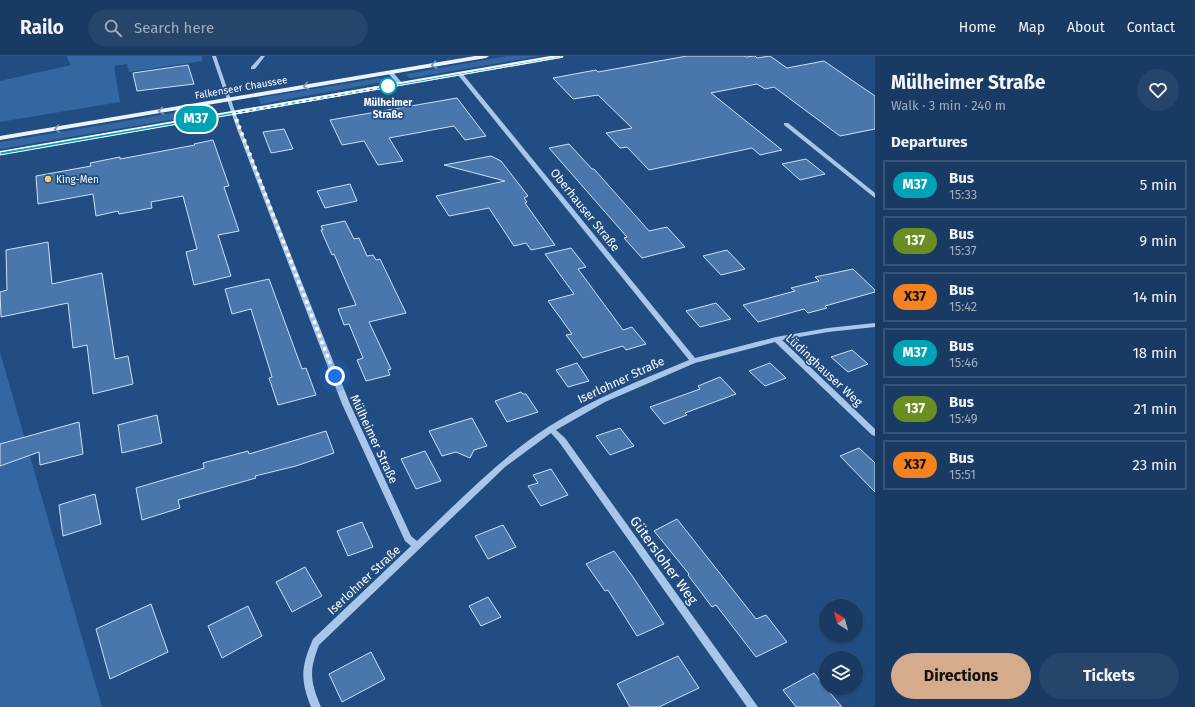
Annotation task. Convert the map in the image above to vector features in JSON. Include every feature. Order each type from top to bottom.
[{"type":"main road","name":"Falkenseer Chaussee","points":[[0,138],[486,56]]},
{"type":"main road","points":[[0,153],[561,56]]},
{"type":"street","name":"Mülheimer Straße","points":[[214,56],[229,100],[346,404],[408,538],[417,546]]},
{"type":"street","points":[[253,68],[263,56]]},
{"type":"street","points":[[390,72],[400,84]]},
{"type":"street","name":"Oberhauser Straße","points":[[460,74],[692,361]]},
{"type":"street","points":[[786,124],[875,196]]},
{"type":"street","name":"Iserlohner Straße","points":[[316,707],[308,689],[307,665],[316,642],[502,465],[551,429],[602,400],[692,361],[776,339],[828,330],[875,325]]},
{"type":"street","name":"Lüdinghauser Weg","points":[[776,339],[875,433]]},
{"type":"street","name":"Gütersloher Weg","points":[[551,429],[562,440],[753,707]]},
{"type":"shaded area","points":[[66,56],[202,56],[202,61],[129,72],[127,64],[114,66],[120,102],[0,122],[0,81],[71,65]]},
{"type":"shaded area","points":[[508,56],[540,56],[412,78],[409,78],[406,74]]},
{"type":"shaded area","points":[[379,78],[383,79],[384,82],[261,104],[258,98]]},
{"type":"shaded area","points":[[202,108],[205,114],[0,149],[0,142]]},
{"type":"shaded area","points":[[0,352],[102,707],[0,707]]},
{"type":"building","points":[[687,56],[755,56],[757,58],[770,56],[787,68],[824,61],[875,96],[875,129],[840,136],[774,87],[765,89],[757,84],[711,93],[782,150],[760,155],[752,148],[649,170],[627,147],[620,148],[606,133],[632,128],[598,95],[573,99],[553,78],[596,70],[598,72]]},
{"type":"building","points":[[188,65],[194,84],[137,91],[133,73]]},
{"type":"building","points":[[457,98],[486,136],[465,140],[454,126],[389,138],[403,161],[378,165],[364,141],[342,145],[330,120]]},
{"type":"building","points":[[284,129],[293,149],[271,153],[263,132]]},
{"type":"building","points":[[213,140],[229,186],[224,187],[239,231],[218,235],[231,276],[194,285],[186,252],[197,249],[183,196],[151,202],[152,208],[119,214],[118,211],[96,216],[93,194],[38,204],[36,176],[91,166],[90,163],[195,145],[194,144]]},
{"type":"building","points":[[569,144],[592,169],[594,169],[649,231],[667,227],[685,247],[642,258],[624,238],[627,237],[549,148]]},
{"type":"building","points":[[491,156],[501,161],[528,196],[524,198],[527,202],[525,203],[555,245],[531,250],[526,243],[514,246],[489,208],[449,216],[436,196],[505,181],[444,165]]},
{"type":"building","points":[[806,159],[825,174],[800,180],[782,164]]},
{"type":"building","points":[[350,184],[357,201],[325,208],[317,191]]},
{"type":"building","points":[[345,221],[354,239],[359,238],[367,256],[373,255],[376,260],[380,259],[406,313],[369,322],[391,369],[388,370],[390,375],[366,381],[357,360],[363,358],[349,324],[344,325],[338,309],[356,305],[334,254],[332,255],[321,230],[323,230],[321,226]]},
{"type":"building","points":[[48,242],[52,284],[102,273],[115,359],[128,356],[133,384],[93,394],[87,345],[73,348],[68,303],[1,317],[0,292],[7,290],[6,250]]},
{"type":"building","points":[[571,248],[586,267],[578,269],[623,330],[632,327],[646,344],[626,350],[623,346],[583,358],[566,335],[572,334],[548,301],[574,294],[545,254]]},
{"type":"building","points":[[727,250],[745,269],[721,275],[703,256]]},
{"type":"building","points":[[853,269],[875,290],[875,292],[825,306],[827,308],[808,313],[804,309],[758,322],[743,305],[795,291],[791,288],[819,281],[815,277]]},
{"type":"building","points":[[269,279],[302,369],[306,368],[316,395],[278,405],[269,378],[272,377],[251,309],[232,314],[225,289]]},
{"type":"building","points":[[716,303],[731,319],[700,327],[686,311]]},
{"type":"building","points":[[852,350],[868,364],[848,372],[831,357]]},
{"type":"building","points":[[577,363],[589,381],[568,387],[556,370]]},
{"type":"building","points":[[770,363],[786,378],[765,386],[749,371]]},
{"type":"building","points":[[720,377],[736,394],[685,413],[687,415],[664,424],[650,407],[700,389],[698,386]]},
{"type":"building","points":[[521,392],[526,394],[538,412],[507,422],[495,401]]},
{"type":"building","points":[[157,415],[162,443],[122,453],[118,425]]},
{"type":"building","points":[[472,418],[487,446],[474,450],[470,458],[456,452],[442,456],[429,431]]},
{"type":"building","points":[[79,422],[83,454],[40,465],[39,452],[0,466],[0,444]]},
{"type":"building","points":[[620,428],[634,446],[610,455],[596,436]]},
{"type":"building","points":[[326,431],[334,453],[296,466],[255,476],[256,478],[178,500],[180,508],[142,520],[136,488],[204,468],[203,463],[248,451],[249,454]]},
{"type":"building","points":[[859,448],[875,463],[875,492],[840,456]]},
{"type":"building","points":[[425,451],[441,481],[416,489],[401,459]]},
{"type":"building","points":[[551,469],[568,495],[541,506],[528,486],[538,483],[533,475]]},
{"type":"building","points":[[95,494],[101,524],[63,536],[59,505]]},
{"type":"building","points":[[677,519],[756,619],[766,615],[787,642],[756,657],[716,605],[712,607],[688,575],[689,574],[654,531]]},
{"type":"building","points":[[362,522],[373,547],[348,556],[337,531]]},
{"type":"building","points":[[503,525],[516,547],[488,559],[475,536]]},
{"type":"building","points":[[614,551],[664,624],[637,636],[608,590],[605,591],[586,564]]},
{"type":"building","points":[[305,567],[322,596],[292,612],[276,582]]},
{"type":"building","points":[[488,597],[501,617],[481,626],[469,606]]},
{"type":"building","points":[[151,604],[168,652],[110,679],[96,629]]},
{"type":"building","points":[[248,606],[262,636],[222,658],[208,626]]},
{"type":"building","points":[[371,652],[385,679],[342,702],[329,674]]},
{"type":"building","points":[[678,656],[699,688],[659,707],[630,707],[617,684]]},
{"type":"building","points":[[814,673],[819,679],[819,695],[832,695],[842,707],[796,707],[783,690]]},
{"type":"bus line","name":"M37","points":[[0,153],[561,56]]},
{"type":"place","name":"Mülheimer Straße","points":[[388,86]]},
{"type":"place","name":"King-Men","points":[[48,179]]},
{"type":"route","points":[[335,376],[307,307],[234,113],[388,86]]}]
